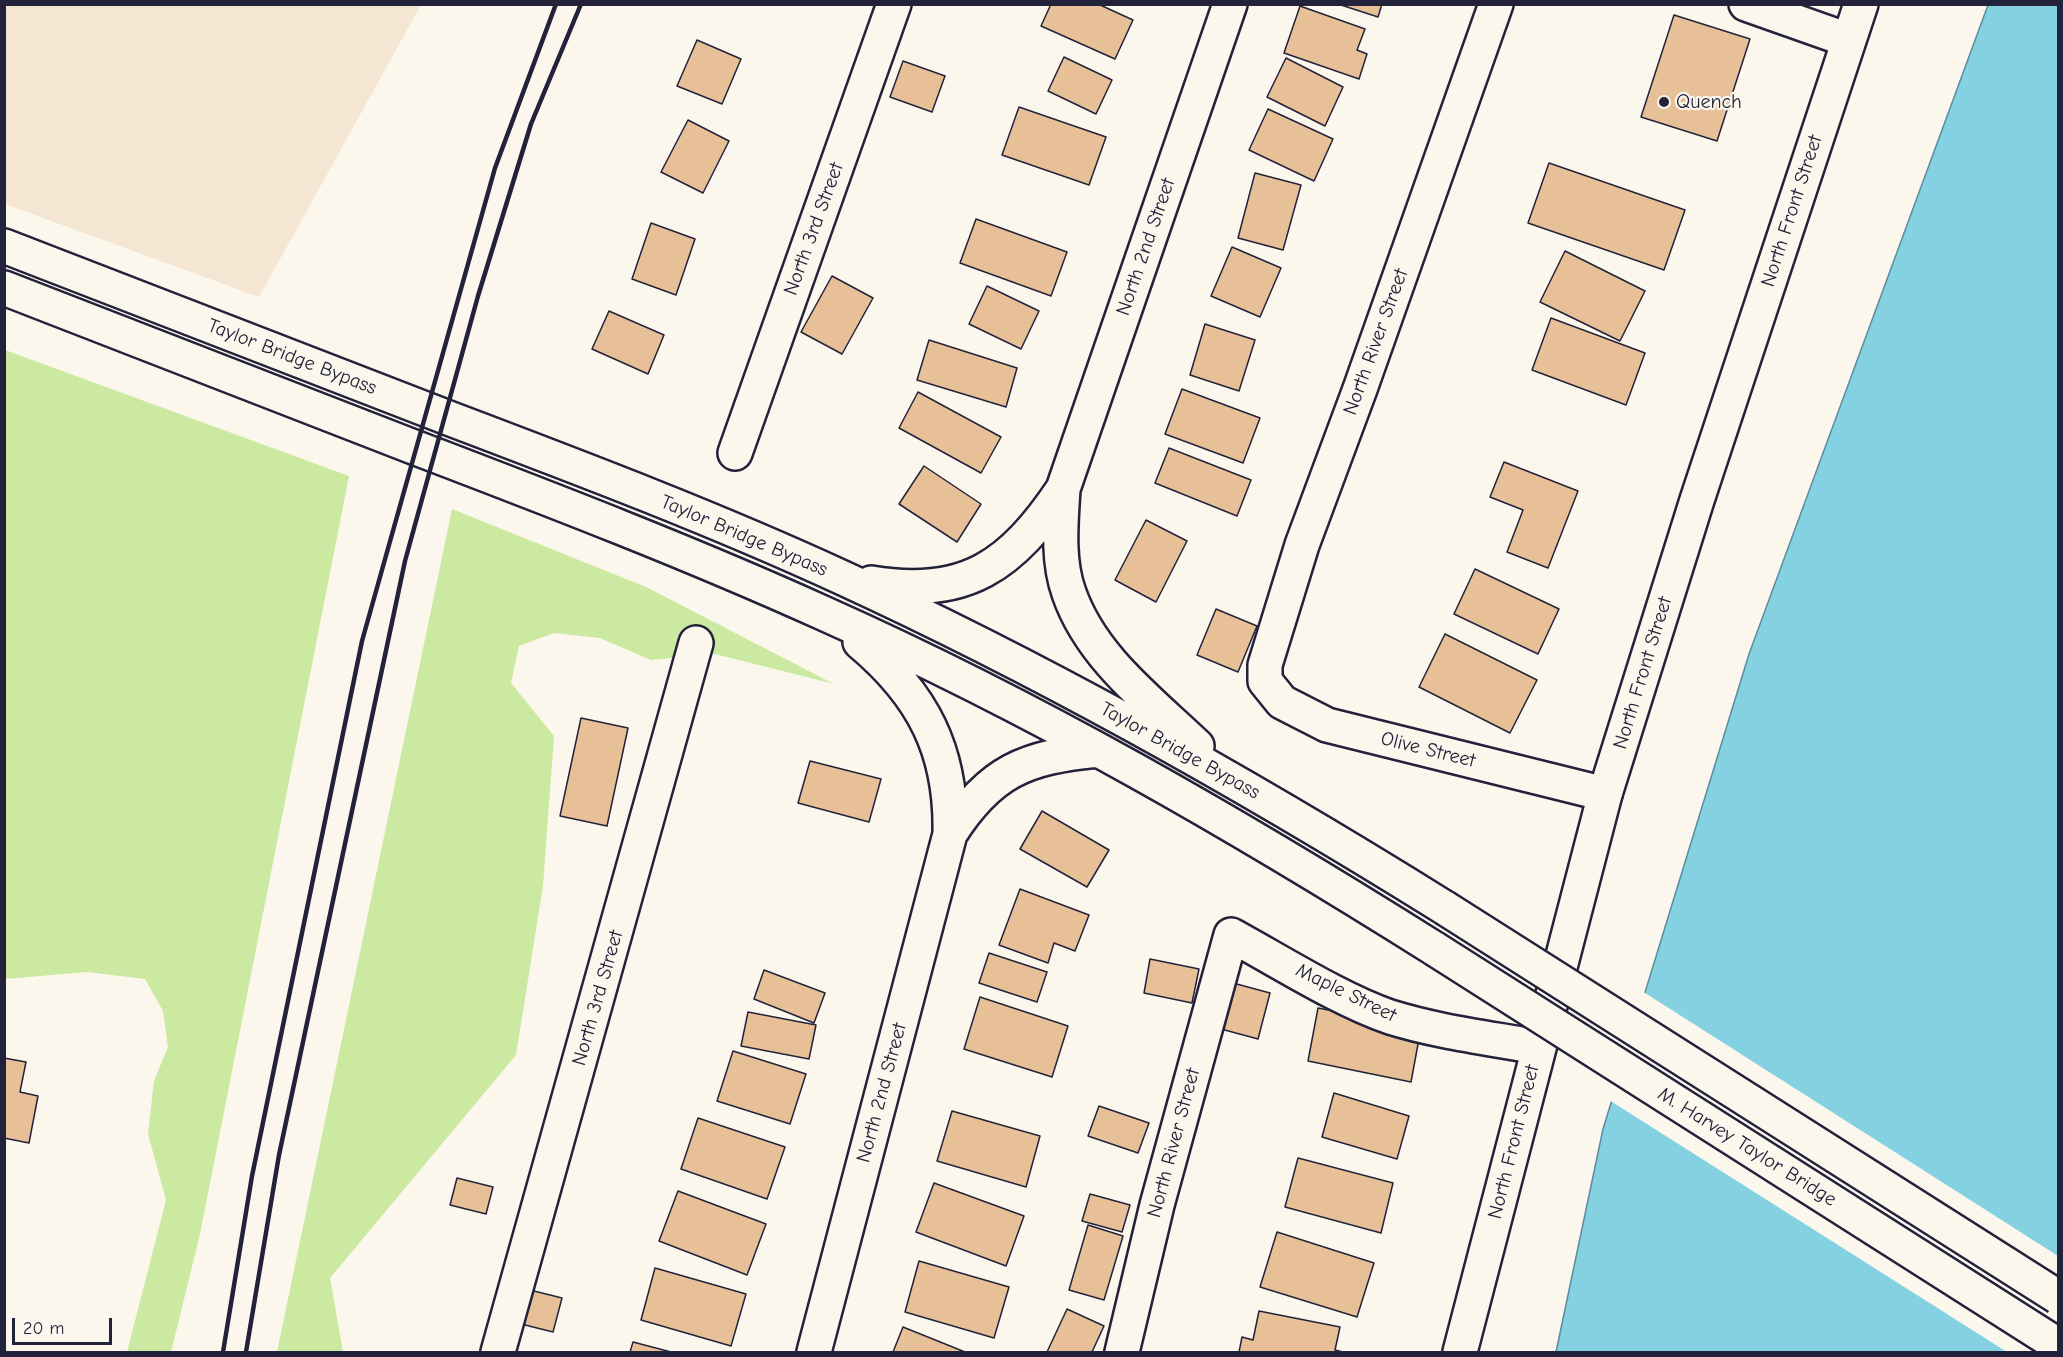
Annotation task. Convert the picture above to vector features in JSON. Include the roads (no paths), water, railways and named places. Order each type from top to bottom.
[{"type":"main road","name":"North 3rd Street","points":[[735,453],[894,4]]},
{"type":"main road","name":"North 2nd Street","points":[[1063,489],[1230,4]]},
{"type":"main road","name":"North River Street","points":[[1265,681],[1266,665],[1302,545],[1360,389],[1496,4]]},
{"type":"main road","points":[[1746,4],[1848,40]]},
{"type":"main road","name":"North Front Street","points":[[1460,1353],[1605,794],[1697,500],[1861,4]]},
{"type":"main road","name":"Taylor Bridge Bypass","points":[[4,246],[612,480],[843,578],[982,645],[1228,776],[1445,908]]},
{"type":"main road","name":"Taylor Bridge Bypass","points":[[4,288],[587,513],[826,614],[965,681],[1098,750],[1311,871],[1435,949]]},
{"type":"main road","points":[[843,578],[898,588],[924,588],[948,585],[974,576],[1002,560],[1027,538],[1063,489]]},
{"type":"main road","points":[[1063,489],[1062,560],[1068,592],[1081,621],[1097,646],[1120,672],[1228,776]]},
{"type":"main road","points":[[826,614],[882,661],[907,688],[924,713],[938,743],[946,771],[951,801],[950,834]]},
{"type":"main road","name":"North 3rd Street","points":[[498,1353],[696,643]]},
{"type":"main road","name":"Olive Street","points":[[1265,681],[1282,702],[1327,725],[1605,794]]},
{"type":"main road","points":[[950,834],[968,806],[986,787],[1009,772],[1036,760],[1064,753],[1098,750]]},
{"type":"main road","name":"North 2nd Street","points":[[813,1353],[950,834]]},
{"type":"main road","name":"M. Harvey Taylor Bridge","points":[[1445,908],[2058,1297]]},
{"type":"main road","name":"North River Street","points":[[1122,1353],[1157,1205],[1231,935]]},
{"type":"main road","name":"Maple Street","points":[[1231,935],[1361,1005],[1388,1016],[1415,1024],[1539,1047]]},
{"type":"main road","name":"M. Harvey Taylor Bridge","points":[[1435,949],[2058,1345]]},
{"type":"water","points":[[1988,5],[2058,5],[2058,1352],[1556,1352],[1603,1129],[1749,654]]},
{"type":"railway","points":[[223,1352],[252,1176],[362,641],[495,168],[556,4]]},
{"type":"railway","points":[[246,1352],[279,1155],[405,561],[478,296],[531,124],[581,4]]},
{"type":"place","name":"Quench","points":[[1664,102]]}]
